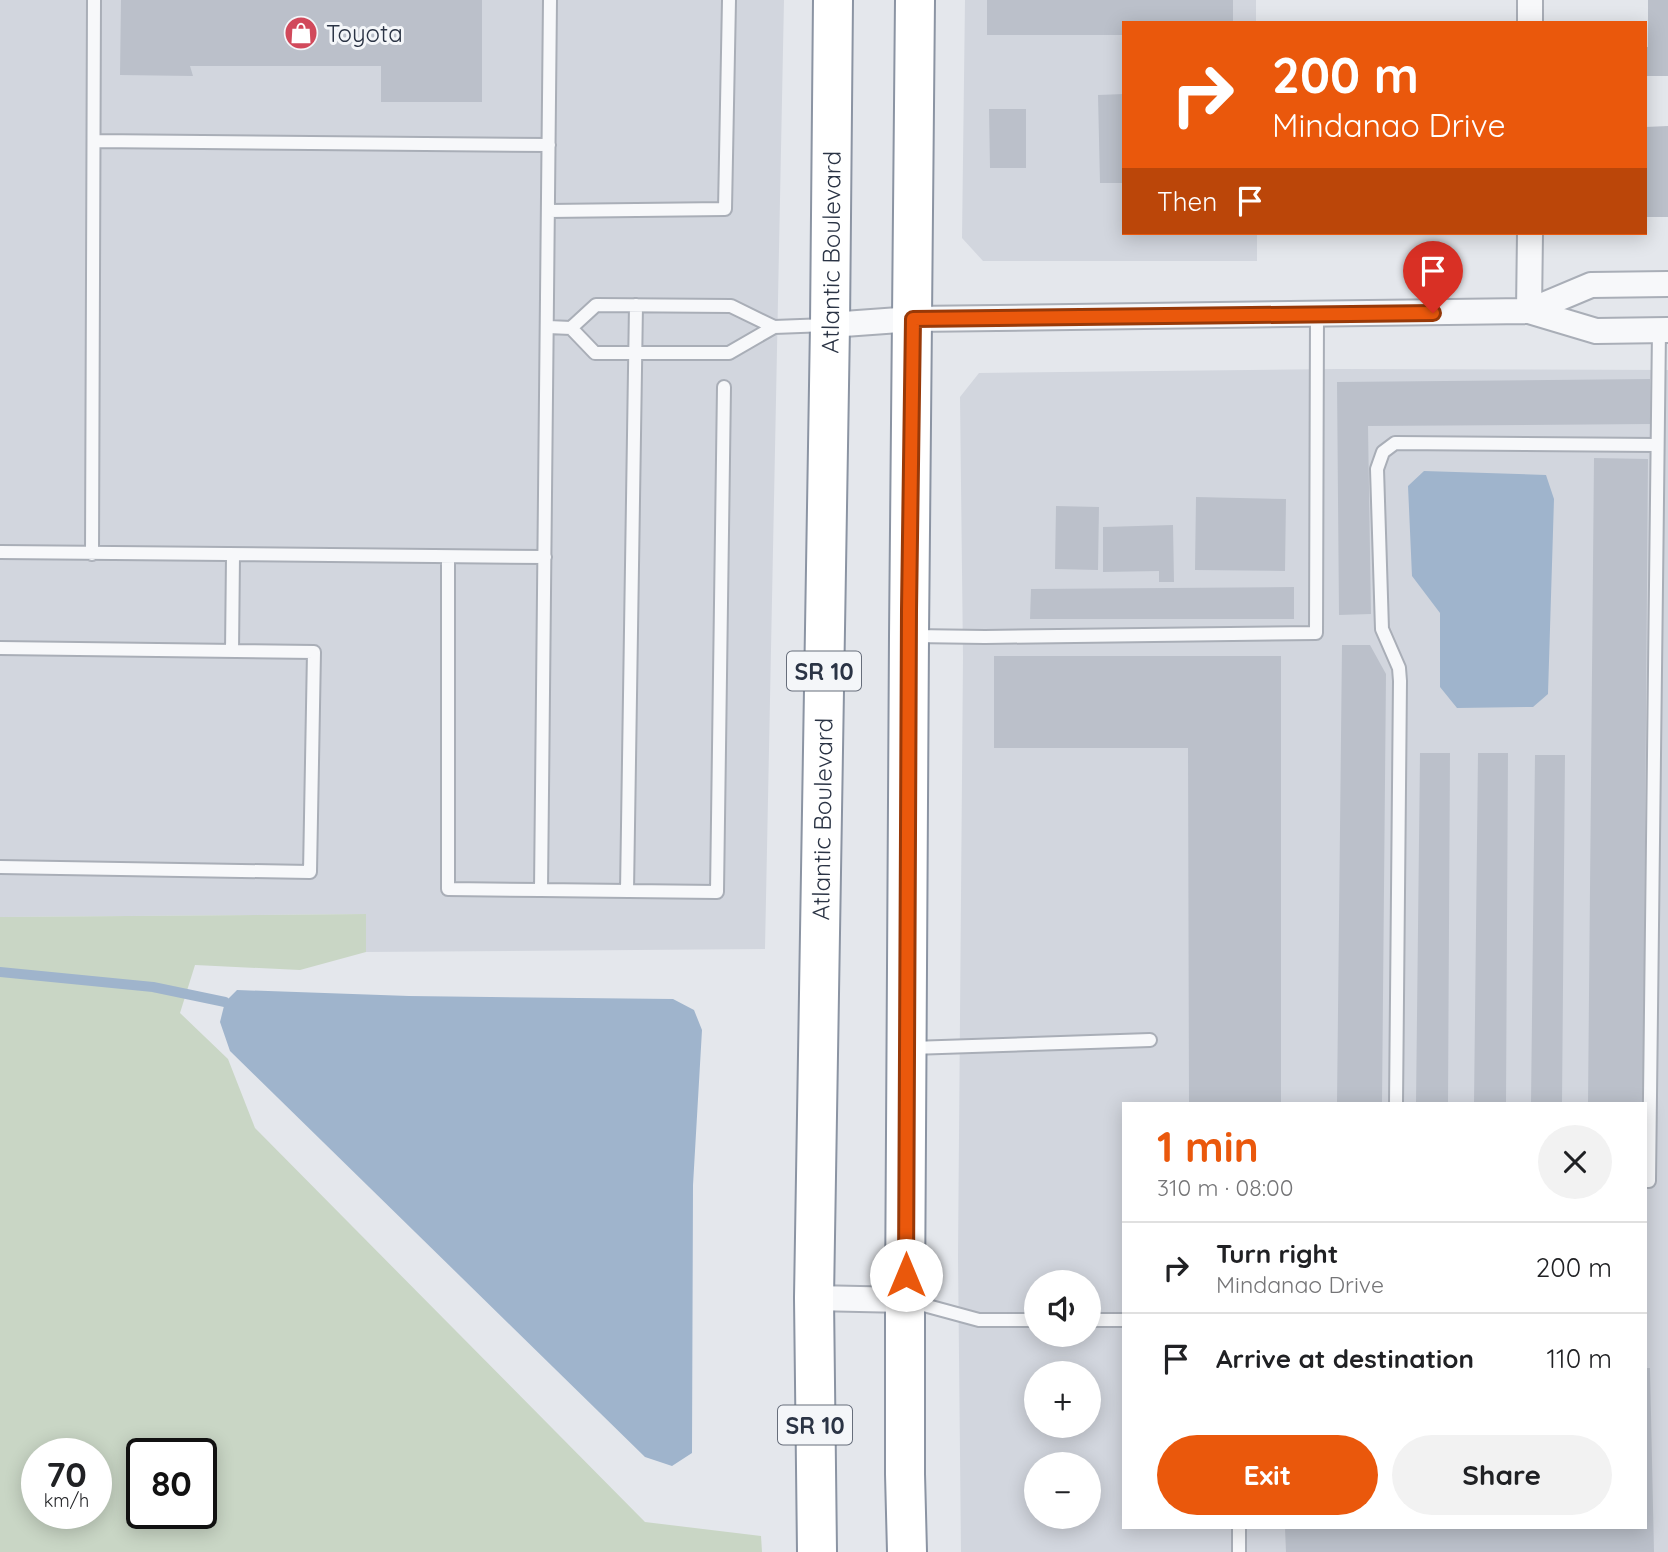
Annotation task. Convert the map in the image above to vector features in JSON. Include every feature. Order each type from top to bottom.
[{"type":"highway","name":"Atlantic Boulevard","points":[[817,1552],[814,1298],[830,325],[832,0]]},
{"type":"highway","points":[[907,1552],[905,1300],[915,0]]},
{"type":"street","points":[[1530,0],[1530,21]]},
{"type":"street","points":[[1529,312],[1530,235]]},
{"type":"street","points":[[1529,312],[1591,285],[1668,284]]},
{"type":"street","points":[[830,325],[913,319],[1529,312],[1596,331],[1663,330]]},
{"type":"street","points":[[814,1298],[905,1300]]},
{"type":"lane","points":[[92,554],[94,0]]},
{"type":"lane","points":[[541,890],[550,0]]},
{"type":"lane","points":[[548,212],[725,209],[729,0]]},
{"type":"lane","points":[[95,141],[549,145]]},
{"type":"lane","points":[[571,328],[596,305],[731,306],[774,327]]},
{"type":"lane","points":[[626,891],[636,305]]},
{"type":"lane","points":[[909,636],[1316,633],[1317,314]]},
{"type":"lane","points":[[548,327],[571,328],[595,354],[636,354],[729,353],[774,327],[830,325]]},
{"type":"lane","points":[[1647,1181],[1657,445],[1663,330]]},
{"type":"lane","points":[[448,557],[448,889],[716,891],[724,387]]},
{"type":"lane","points":[[1396,1102],[1400,681],[1399,668],[1376,630],[1377,469],[1383,453],[1395,443],[1657,445]]},
{"type":"lane","points":[[0,552],[544,557]]},
{"type":"lane","points":[[232,651],[233,556]]},
{"type":"lane","points":[[0,648],[314,652],[310,872],[0,867]]},
{"type":"lane","points":[[908,1048],[1150,1040]]},
{"type":"lane","points":[[905,1300],[979,1320],[1024,1320]]},
{"type":"lane","points":[[1101,1320],[1122,1320]]},
{"type":"lane","points":[[1239,1529],[1239,1552]]},
{"type":"shaded area","points":[[0,0],[784,0],[765,949],[366,952],[365,914],[0,917]]},
{"type":"shaded area","points":[[965,0],[1256,0],[1256,21],[1122,21],[1122,235],[1257,235],[1257,261],[983,261],[962,238]]},
{"type":"shaded area","points":[[1338,369],[1668,370],[1668,1552],[961,1552],[958,1257],[963,657],[960,397],[979,373]]},
{"type":"green space","points":[[366,914],[366,952],[300,970],[195,965],[180,1013],[228,1059],[255,1128],[645,1522],[761,1536],[762,1552],[0,1552],[0,917]]},
{"type":"water","points":[[1424,471],[1546,475],[1554,499],[1548,694],[1533,707],[1457,708],[1440,687],[1440,613],[1412,576],[1408,486]]},
{"type":"water","points":[[237,990],[409,996],[673,999],[694,1010],[702,1030],[693,1185],[692,1453],[672,1466],[645,1457],[230,1051],[220,1022],[225,1002]]},
{"type":"building","name":"Toyota","points":[[121,0],[482,0],[482,102],[381,102],[381,66],[190,66],[193,76],[120,75]]},
{"type":"building","points":[[987,0],[1233,0],[1233,21],[1122,21],[1122,35],[987,35]]},
{"type":"building","points":[[1648,0],[1668,0],[1668,76],[1647,76]]},
{"type":"building","points":[[1122,94],[1122,183],[1100,183],[1098,95]]},
{"type":"building","points":[[989,109],[1026,109],[1026,168],[990,168]]},
{"type":"building","points":[[1668,126],[1668,217],[1647,217],[1647,127]]},
{"type":"building","points":[[1650,379],[1651,424],[1368,426],[1371,614],[1339,615],[1337,382]]},
{"type":"building","points":[[1594,458],[1648,459],[1643,1102],[1588,1102]]},
{"type":"building","points":[[1196,497],[1286,499],[1285,571],[1195,570]]},
{"type":"building","points":[[1056,506],[1099,507],[1098,570],[1055,569]]},
{"type":"building","points":[[1173,525],[1174,582],[1159,582],[1159,571],[1103,572],[1103,527]]},
{"type":"building","points":[[1294,587],[1294,619],[1030,619],[1031,589]]},
{"type":"building","points":[[1342,645],[1370,645],[1386,674],[1382,1102],[1337,1102]]},
{"type":"building","points":[[994,656],[1281,656],[1281,1102],[1189,1102],[1188,748],[994,748]]},
{"type":"building","points":[[1420,753],[1450,753],[1448,1102],[1416,1102]]},
{"type":"building","points":[[1478,753],[1508,753],[1506,1102],[1474,1102]]},
{"type":"building","points":[[1535,755],[1565,755],[1562,1102],[1531,1102]]},
{"type":"building","points":[[1647,1368],[1650,1368],[1654,1552],[1286,1552],[1285,1529],[1647,1529]]},
{"type":"waterway","points":[[0,972],[153,987],[225,1002]]},
{"type":"place","name":"Toyota","points":[[301,33]]},
{"type":"route","points":[[906,1275],[913,319],[1433,313]]}]
